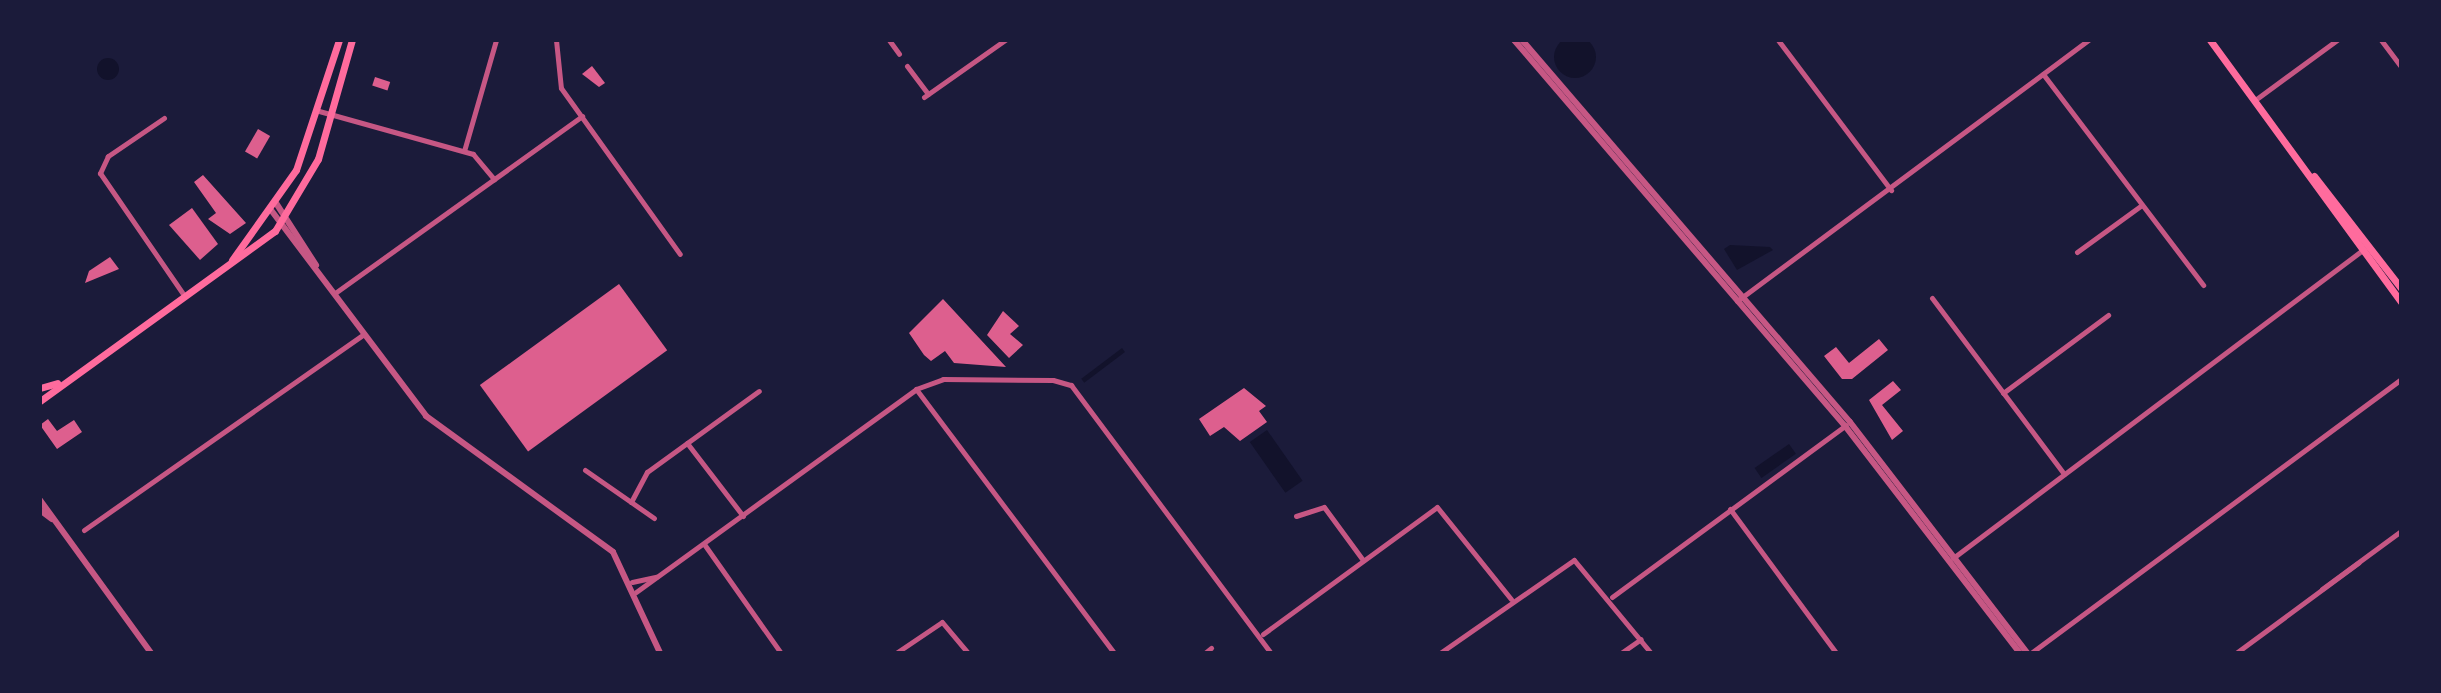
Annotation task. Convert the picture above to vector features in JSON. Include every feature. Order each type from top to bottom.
[{"type":"main road","points":[[230,262],[274,207],[319,111],[339,40]]},
{"type":"main road","points":[[40,401],[59,382],[230,262],[284,220],[311,174],[352,40]]},
{"type":"main road","points":[[2210,40],[2365,248],[2400,300]]},
{"type":"main road","points":[[2365,248],[2401,288]]},
{"type":"main road","points":[[40,388],[59,382]]},
{"type":"street","points":[[464,151],[496,40]]},
{"type":"street","points":[[556,40],[561,88],[680,254]]},
{"type":"street","points":[[889,40],[899,54]]},
{"type":"street","points":[[907,66],[926,96],[1005,40]]},
{"type":"street","points":[[1514,40],[1848,424],[2020,653]]},
{"type":"street","points":[[1522,40],[1739,299]]},
{"type":"street","points":[[1778,40],[1891,190]]},
{"type":"street","points":[[1739,299],[1891,190],[2089,40]]},
{"type":"street","points":[[2255,100],[2337,40]]},
{"type":"street","points":[[2381,40],[2401,67]]},
{"type":"street","points":[[2043,74],[2203,285]]},
{"type":"street","points":[[319,111],[464,151],[494,179]]},
{"type":"street","points":[[335,293],[582,116]]},
{"type":"street","points":[[164,118],[108,156],[100,173],[184,295]]},
{"type":"street","points":[[2077,252],[2142,205]]},
{"type":"street","points":[[274,207],[426,416],[579,521],[632,582],[660,653]]},
{"type":"street","points":[[1951,560],[2365,248]]},
{"type":"street","points":[[1932,298],[2064,474]]},
{"type":"street","points":[[2003,393],[2108,315]]},
{"type":"street","points":[[84,530],[364,334]]},
{"type":"street","points":[[636,592],[916,389],[943,379],[1053,380],[1078,394],[1263,635],[1271,653]]},
{"type":"street","points":[[1951,560],[2029,653],[2401,379]]},
{"type":"street","points":[[916,389],[1114,653]]},
{"type":"street","points":[[631,502],[647,472],[759,391]]},
{"type":"street","points":[[1612,597],[1848,424]]},
{"type":"street","points":[[687,443],[743,516]]},
{"type":"street","points":[[585,470],[654,518]]},
{"type":"street","points":[[40,500],[151,653]]},
{"type":"street","points":[[1296,516],[1324,507],[1363,560]]},
{"type":"street","points":[[1263,635],[1440,507],[1511,599]]},
{"type":"street","points":[[1730,509],[1836,653]]},
{"type":"street","points":[[40,510],[52,519]]},
{"type":"street","points":[[2236,653],[2401,531]]},
{"type":"street","points":[[704,544],[781,653]]},
{"type":"street","points":[[1440,653],[1563,562],[1583,564],[1612,597],[1651,653]]},
{"type":"street","points":[[632,582],[657,577]]},
{"type":"street","points":[[896,653],[942,622],[968,653]]},
{"type":"street","points":[[1621,653],[1641,639]]},
{"type":"street","points":[[1205,653],[1211,648]]},
{"type":"shaded area","points":[[1575,36],[1590,42],[1596,57],[1590,72],[1575,78],[1560,72],[1554,57],[1560,42]]},
{"type":"shaded area","points":[[108,58],[116,61],[119,69],[116,77],[108,80],[100,77],[97,69],[100,61]]},
{"type":"shaded area","points":[[1730,245],[1770,247],[1773,250],[1737,270],[1724,249]]},
{"type":"shaded area","points":[[1122,348],[1125,352],[1084,383],[1081,379]]},
{"type":"shaded area","points":[[1267,430],[1303,481],[1285,493],[1250,442]]},
{"type":"shaded area","points":[[1789,444],[1796,454],[1761,478],[1755,468]]},
{"type":"building","points":[[592,66],[605,83],[599,87],[582,74]]},
{"type":"building","points":[[375,77],[390,82],[387,91],[372,86]]},
{"type":"building","points":[[258,129],[270,136],[257,159],[245,152]]},
{"type":"building","points":[[203,175],[246,223],[230,234],[208,219],[216,213],[194,182]]},
{"type":"building","points":[[192,208],[218,244],[200,260],[169,225]]},
{"type":"building","points":[[110,257],[119,269],[85,283],[89,271]]},
{"type":"building","points":[[619,284],[667,350],[528,451],[480,385]]},
{"type":"building","points":[[943,299],[1006,367],[954,363],[945,351],[931,361],[924,355],[909,333]]},
{"type":"building","points":[[1003,311],[1019,326],[1010,334],[1023,345],[1009,358],[987,335]]},
{"type":"building","points":[[1879,339],[1888,350],[1852,379],[1842,379],[1824,356],[1836,347],[1849,363]]},
{"type":"building","points":[[1893,381],[1901,390],[1882,405],[1903,431],[1892,440],[1869,400]]},
{"type":"building","points":[[1244,388],[1266,406],[1259,411],[1267,422],[1240,441],[1224,427],[1210,436],[1199,419]]},
{"type":"building","points":[[48,419],[57,431],[74,420],[82,432],[57,449],[40,425]]}]
